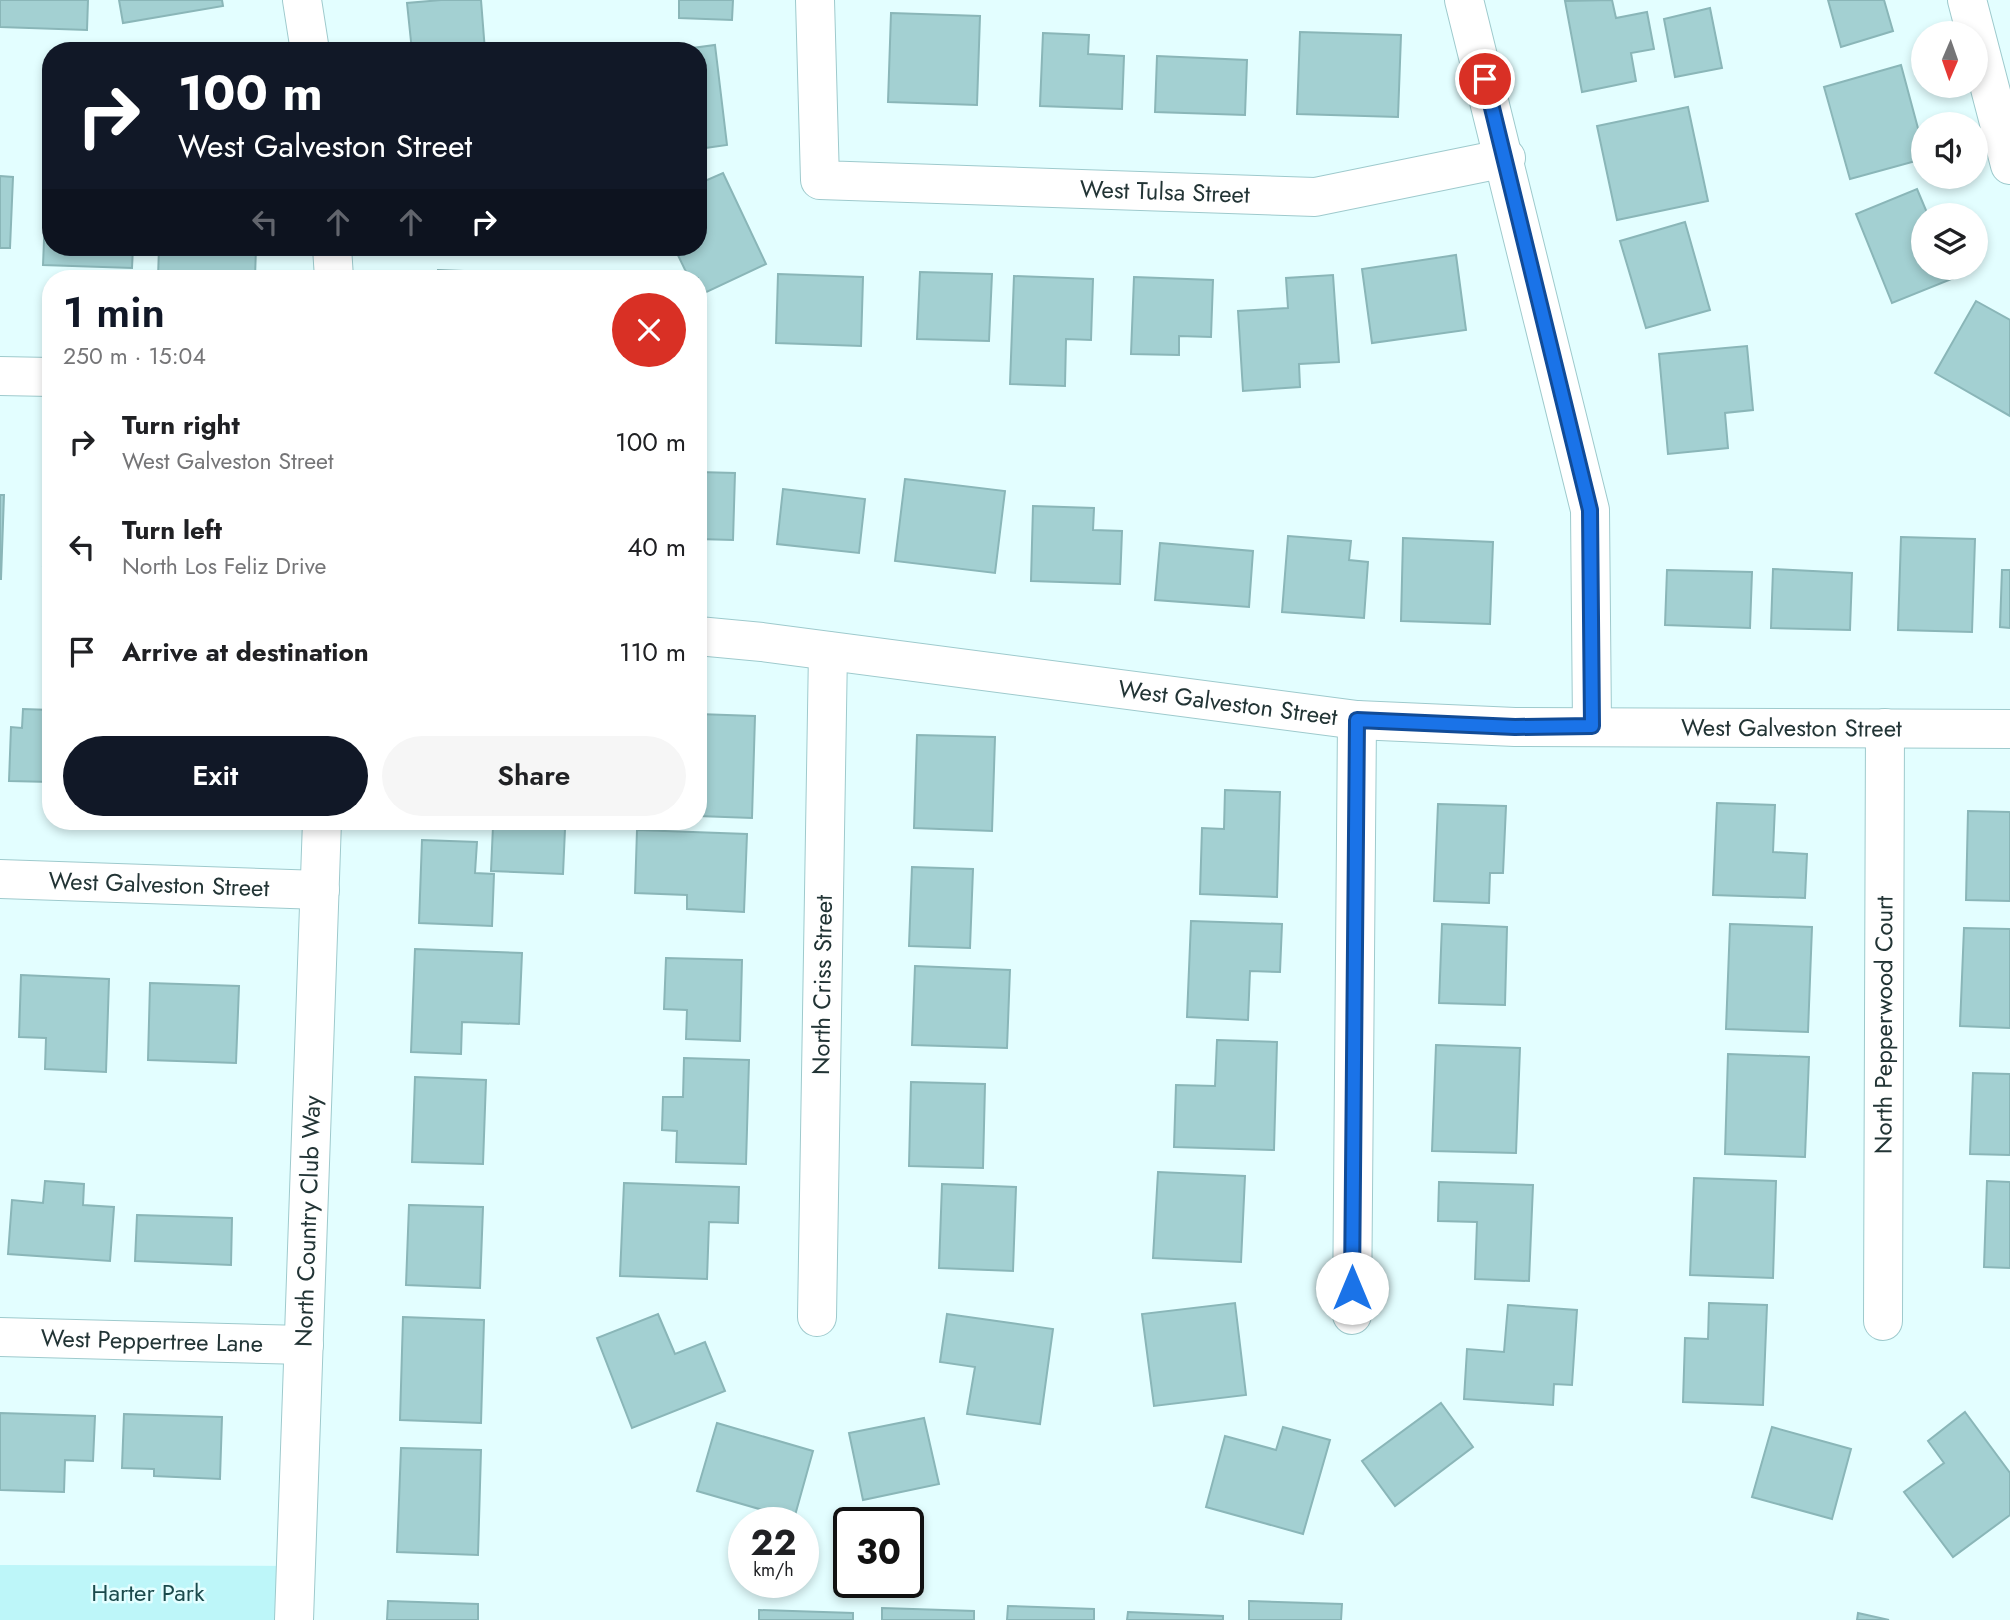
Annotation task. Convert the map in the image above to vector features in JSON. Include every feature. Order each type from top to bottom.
[{"type":"street","points":[[302,0],[309,42]]},
{"type":"street","name":"West Tulsa Street","points":[[815,0],[820,180],[1314,197],[1506,158]]},
{"type":"street","points":[[1464,0],[1506,158],[1590,510],[1592,726]]},
{"type":"street","points":[[1967,0],[2010,164]]},
{"type":"street","points":[[0,376],[42,377]]},
{"type":"street","name":"West Galveston Street","points":[[707,637],[1357,720],[1515,727],[2010,729]]},
{"type":"street","name":"North Criss Street","points":[[817,1317],[828,651]]},
{"type":"street","points":[[1352,1315],[1357,720]]},
{"type":"street","name":"North Pepperwood Court","points":[[1883,1321],[1885,728]]},
{"type":"street","name":"North Country Club Way","points":[[294,1620],[322,830]]},
{"type":"street","name":"West Galveston Street","points":[[0,879],[320,890]]},
{"type":"street","name":"West Peppertree Lane","points":[[0,1337],[304,1345]]},
{"type":"green space","name":"Harter Park","points":[[0,1565],[297,1566],[294,1620],[0,1620]]},
{"type":"building","points":[[0,0],[88,0],[87,30],[0,27]]},
{"type":"building","points":[[119,0],[222,0],[223,6],[123,23]]},
{"type":"building","points":[[481,0],[484,42],[411,42],[407,3]]},
{"type":"building","points":[[679,0],[733,0],[732,20],[679,18]]},
{"type":"building","points":[[1612,0],[1616,18],[1647,12],[1654,49],[1631,53],[1636,81],[1582,92],[1565,1]]},
{"type":"building","points":[[1828,0],[1884,0],[1893,31],[1841,47]]},
{"type":"building","points":[[1710,8],[1722,68],[1675,77],[1664,19]]},
{"type":"building","points":[[891,13],[980,16],[977,105],[888,102]]},
{"type":"building","points":[[1300,32],[1401,35],[1398,117],[1297,114]]},
{"type":"building","points":[[1043,33],[1089,35],[1088,54],[1124,56],[1122,109],[1040,106]]},
{"type":"building","points":[[715,45],[727,145],[707,148],[707,46]]},
{"type":"building","points":[[1157,56],[1247,60],[1245,115],[1155,112]]},
{"type":"building","points":[[1901,65],[1914,112],[1911,112],[1911,162],[1850,179],[1824,87]]},
{"type":"building","points":[[1688,107],[1708,201],[1617,220],[1597,126]]},
{"type":"building","points":[[723,173],[766,264],[707,292],[707,270],[685,270],[678,256],[707,256],[707,180]]},
{"type":"building","points":[[0,176],[13,177],[10,248],[0,248]]},
{"type":"building","points":[[1917,189],[1923,203],[1911,203],[1911,280],[1949,280],[1892,303],[1856,214]]},
{"type":"building","points":[[1685,222],[1710,310],[1646,328],[1620,241]]},
{"type":"building","points":[[1456,255],[1466,330],[1372,343],[1362,269]]},
{"type":"building","points":[[43,256],[133,256],[132,268],[43,265]]},
{"type":"building","points":[[159,256],[256,256],[255,270],[158,270]]},
{"type":"building","points":[[920,272],[992,274],[989,341],[917,339]]},
{"type":"building","points":[[778,274],[863,277],[861,346],[776,343]]},
{"type":"building","points":[[1333,275],[1339,362],[1299,364],[1300,387],[1243,391],[1238,311],[1288,308],[1286,278]]},
{"type":"building","points":[[1014,276],[1093,279],[1091,340],[1066,339],[1065,386],[1010,384]]},
{"type":"building","points":[[1134,277],[1213,280],[1211,337],[1179,336],[1179,355],[1131,354]]},
{"type":"building","points":[[1976,301],[2010,320],[2010,416],[1935,373]]},
{"type":"building","points":[[1747,346],[1753,410],[1725,413],[1728,448],[1668,454],[1659,354]]},
{"type":"building","points":[[707,472],[735,473],[733,540],[707,539]]},
{"type":"building","points":[[905,479],[1005,491],[995,573],[895,561]]},
{"type":"building","points":[[783,489],[865,499],[859,553],[777,544]]},
{"type":"building","points":[[0,495],[4,495],[1,579],[0,579]]},
{"type":"building","points":[[1033,506],[1094,508],[1093,530],[1122,531],[1120,584],[1031,581]]},
{"type":"building","points":[[1288,536],[1351,541],[1349,560],[1368,562],[1364,618],[1282,612]]},
{"type":"building","points":[[1901,537],[1975,539],[1972,632],[1898,630]]},
{"type":"building","points":[[1403,538],[1493,542],[1490,624],[1401,621]]},
{"type":"building","points":[[1160,543],[1253,551],[1249,607],[1155,600]]},
{"type":"building","points":[[1773,569],[1852,573],[1850,630],[1771,628]]},
{"type":"building","points":[[1667,570],[1752,572],[1750,628],[1665,625]]},
{"type":"building","points":[[2002,570],[2010,570],[2010,628],[2000,627]]},
{"type":"building","points":[[23,709],[42,710],[42,782],[9,781],[11,727],[22,728]]},
{"type":"building","points":[[707,714],[755,716],[752,818],[707,816]]},
{"type":"building","points":[[917,735],[995,737],[992,831],[914,828]]},
{"type":"building","points":[[1225,790],[1280,792],[1277,897],[1200,894],[1202,828],[1224,829]]},
{"type":"building","points":[[1717,803],[1775,805],[1773,852],[1807,854],[1805,898],[1713,895]]},
{"type":"building","points":[[1438,804],[1506,806],[1503,873],[1490,873],[1489,903],[1434,901]]},
{"type":"building","points":[[1968,811],[2010,812],[2010,901],[1966,900]]},
{"type":"building","points":[[493,830],[565,830],[563,874],[491,871]]},
{"type":"building","points":[[637,830],[747,834],[744,912],[687,909],[687,895],[635,893]]},
{"type":"building","points":[[422,840],[477,842],[475,873],[494,874],[492,926],[419,923]]},
{"type":"building","points":[[912,867],[973,869],[970,948],[909,946]]},
{"type":"building","points":[[1191,921],[1282,924],[1280,972],[1250,971],[1248,1020],[1187,1017]]},
{"type":"building","points":[[1442,924],[1507,927],[1505,1005],[1439,1003]]},
{"type":"building","points":[[1730,924],[1812,927],[1808,1032],[1726,1029]]},
{"type":"building","points":[[1964,928],[2010,929],[2010,1028],[1960,1026]]},
{"type":"building","points":[[415,949],[522,953],[519,1024],[462,1022],[461,1054],[411,1052]]},
{"type":"building","points":[[666,958],[742,960],[740,1041],[686,1039],[687,1010],[664,1009]]},
{"type":"building","points":[[915,966],[1010,970],[1007,1048],[912,1045]]},
{"type":"building","points":[[21,975],[109,979],[106,1072],[45,1069],[46,1038],[19,1037]]},
{"type":"building","points":[[150,983],[239,986],[236,1063],[148,1060]]},
{"type":"building","points":[[1217,1040],[1277,1042],[1274,1150],[1174,1147],[1176,1085],[1215,1086]]},
{"type":"building","points":[[1436,1045],[1520,1048],[1516,1153],[1432,1151]]},
{"type":"building","points":[[1728,1054],[1809,1057],[1805,1157],[1725,1154]]},
{"type":"building","points":[[684,1058],[749,1060],[746,1164],[676,1162],[677,1131],[662,1130],[663,1097],[683,1097]]},
{"type":"building","points":[[1973,1073],[2010,1074],[2010,1155],[1970,1154]]},
{"type":"building","points":[[415,1077],[486,1080],[483,1164],[412,1162]]},
{"type":"building","points":[[911,1082],[985,1084],[983,1168],[909,1166]]},
{"type":"building","points":[[1158,1172],[1245,1176],[1241,1262],[1153,1258]]},
{"type":"building","points":[[1694,1178],[1776,1181],[1773,1278],[1690,1275]]},
{"type":"building","points":[[45,1181],[84,1184],[83,1205],[114,1207],[110,1261],[8,1254],[12,1200],[43,1203]]},
{"type":"building","points":[[1987,1181],[2010,1182],[2010,1268],[1984,1267]]},
{"type":"building","points":[[1439,1182],[1533,1185],[1529,1281],[1475,1279],[1477,1222],[1438,1221]]},
{"type":"building","points":[[624,1183],[739,1187],[738,1223],[709,1222],[707,1279],[620,1276]]},
{"type":"building","points":[[942,1184],[1016,1187],[1013,1271],[939,1268]]},
{"type":"building","points":[[409,1205],[483,1207],[480,1288],[406,1285]]},
{"type":"building","points":[[137,1215],[232,1218],[231,1265],[135,1261]]},
{"type":"building","points":[[1235,1303],[1246,1395],[1154,1406],[1142,1314]]},
{"type":"building","points":[[1709,1303],[1767,1305],[1763,1405],[1683,1402],[1685,1338],[1708,1339]]},
{"type":"building","points":[[1508,1305],[1577,1310],[1572,1385],[1554,1384],[1553,1405],[1464,1399],[1467,1349],[1504,1352]]},
{"type":"building","points":[[658,1314],[675,1354],[705,1342],[725,1391],[632,1428],[597,1338]]},
{"type":"building","points":[[947,1314],[1053,1329],[1040,1424],[967,1414],[975,1367],[940,1362]]},
{"type":"building","points":[[403,1317],[484,1320],[481,1423],[400,1420]]},
{"type":"building","points":[[1441,1403],[1473,1447],[1395,1506],[1362,1461]]},
{"type":"building","points":[[1965,1412],[2010,1473],[2010,1515],[1953,1557],[1904,1492],[1944,1463],[1928,1441]]},
{"type":"building","points":[[0,1413],[95,1416],[93,1461],[65,1460],[64,1492],[0,1490]]},
{"type":"building","points":[[124,1414],[222,1417],[220,1479],[154,1476],[154,1469],[122,1468]]},
{"type":"building","points":[[924,1418],[939,1484],[863,1500],[849,1433]]},
{"type":"building","points":[[717,1423],[813,1451],[797,1507],[752,1507],[697,1491]]},
{"type":"building","points":[[1283,1427],[1330,1440],[1303,1534],[1206,1507],[1225,1436],[1276,1450]]},
{"type":"building","points":[[1772,1427],[1851,1449],[1832,1519],[1752,1497]]},
{"type":"building","points":[[401,1448],[481,1450],[478,1555],[397,1552]]},
{"type":"building","points":[[388,1601],[478,1604],[478,1620],[387,1620]]},
{"type":"building","points":[[1249,1601],[1342,1604],[1341,1620],[1249,1620]]},
{"type":"building","points":[[1008,1606],[1094,1609],[1094,1620],[1007,1620]]},
{"type":"building","points":[[882,1608],[974,1611],[974,1620],[882,1620]]},
{"type":"building","points":[[759,1610],[853,1613],[853,1620],[759,1620]]},
{"type":"building","points":[[1128,1612],[1223,1616],[1223,1620],[1127,1620]]},
{"type":"building","points":[[1858,1613],[1889,1620],[1857,1620]]},
{"type":"route","points":[[1352,1288],[1357,720],[1431,725],[1592,726],[1590,510],[1485,79]]}]
